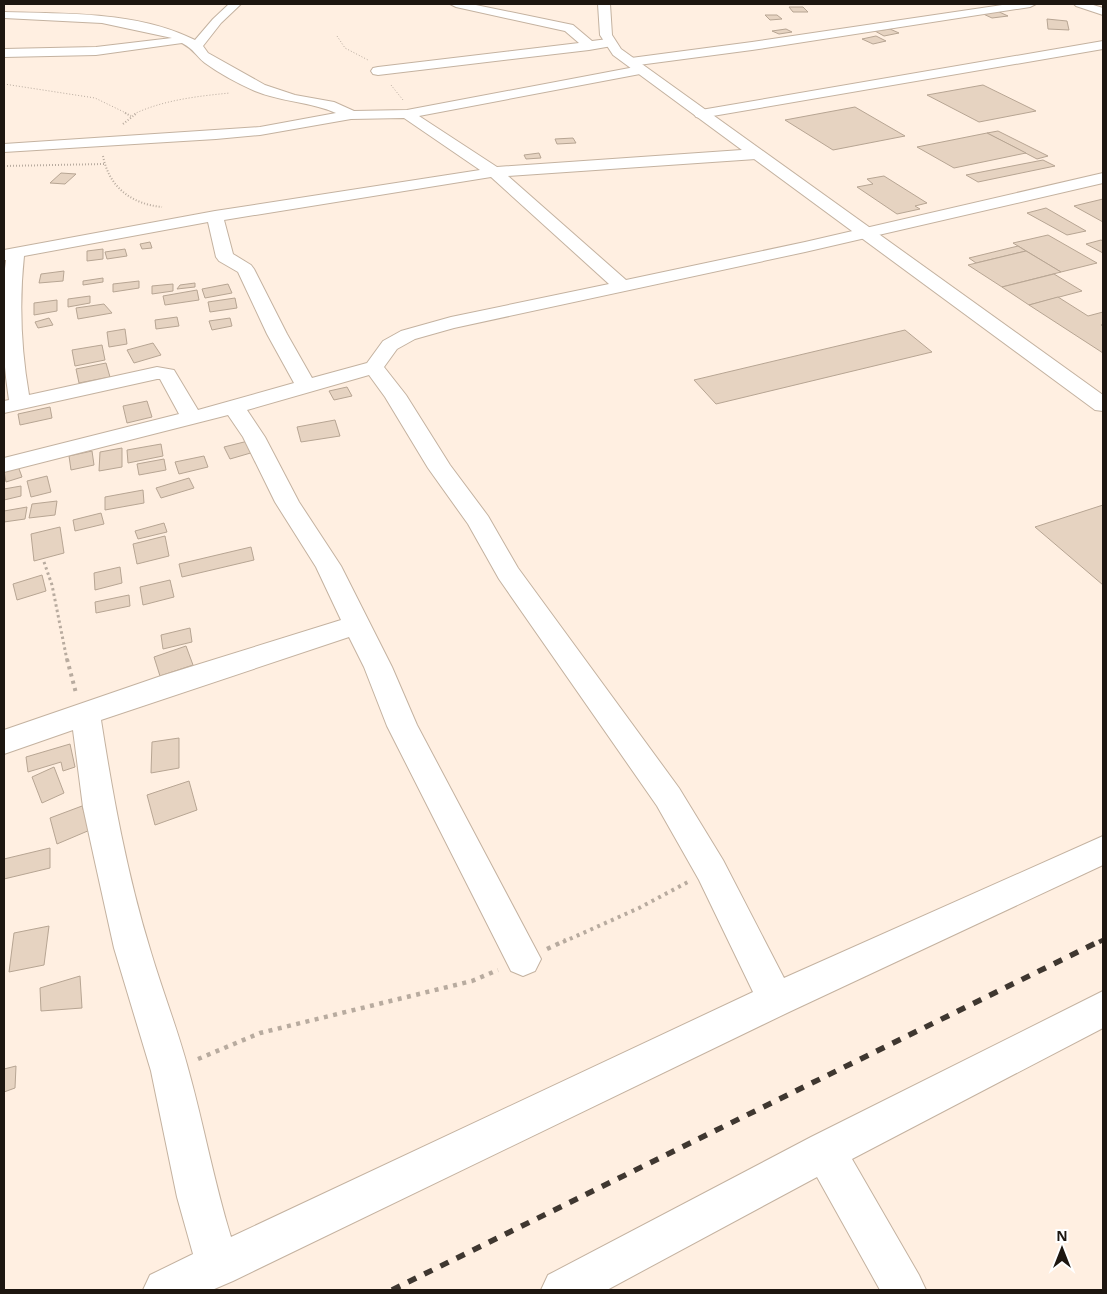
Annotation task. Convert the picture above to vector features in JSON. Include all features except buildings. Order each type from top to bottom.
[{"type":"street","points":[[4,52],[96,51],[192,43],[235,4]]},
{"type":"street","points":[[456,4],[569,28],[589,46]]},
{"type":"street","points":[[604,4],[604,34],[608,43],[636,66],[1103,405]]},
{"type":"street","points":[[5,149],[260,131],[351,115],[406,114],[476,101],[636,66],[1005,5],[1030,4]]},
{"type":"street","points":[[933,6],[962,13]]},
{"type":"street","points":[[1085,6],[1090,12],[1101,17]]},
{"type":"street","points":[[51,30],[79,18],[96,8]]},
{"type":"street","points":[[4,15],[119,21],[172,33],[192,43],[212,62],[238,74],[260,88],[293,99],[329,105],[351,115]]},
{"type":"street","points":[[4,52],[30,40]]},
{"type":"street","points":[[378,71],[608,43]]},
{"type":"street","points":[[701,114],[1103,45]]},
{"type":"street","points":[[461,90],[476,101]]},
{"type":"street","points":[[406,114],[494,172],[622,286]]},
{"type":"street","points":[[192,418],[167,374],[157,373],[12,406],[13,364],[10,311],[10,254],[215,216],[494,172],[756,154]]},
{"type":"street","points":[[4,465],[234,407],[374,367],[390,344],[408,335],[502,311],[678,276],[1103,178]]},
{"type":"street","points":[[215,216],[225,257],[245,269],[259,294],[277,334],[307,387]]},
{"type":"street","points":[[374,367],[395,395],[440,468],[479,522],[508,573],[668,798],[711,870],[776,1000]]},
{"type":"street","points":[[234,407],[254,437],[287,502],[328,566],[358,624],[402,726],[523,959]]},
{"type":"street","points":[[4,742],[295,643],[358,624]]},
{"type":"street","points":[[85,714],[96,788],[111,862],[132,948],[170,1072],[194,1179],[218,1266]]},
{"type":"street","points":[[166,1290],[776,1000],[1103,850]]},
{"type":"street","points":[[563,1290],[825,1151],[1103,1009]]},
{"type":"street","points":[[825,1151],[904,1290]]},
{"type":"path","points":[[4,84],[95,98],[131,116]]},
{"type":"path","points":[[190,221],[184,210],[144,206],[132,201],[112,181],[104,164],[103,157],[106,143],[131,116],[151,108],[192,98],[260,88]]},
{"type":"path","points":[[4,166],[104,164]]},
{"type":"path","points":[[44,562],[52,585],[73,687],[85,714]]},
{"type":"path","points":[[170,1072],[260,1033],[472,982],[639,908],[711,870]]},
{"type":"railway","points":[[392,1290],[1102,940]]},
{"type":"railway","points":[[1099,942],[1103,940]]}]
